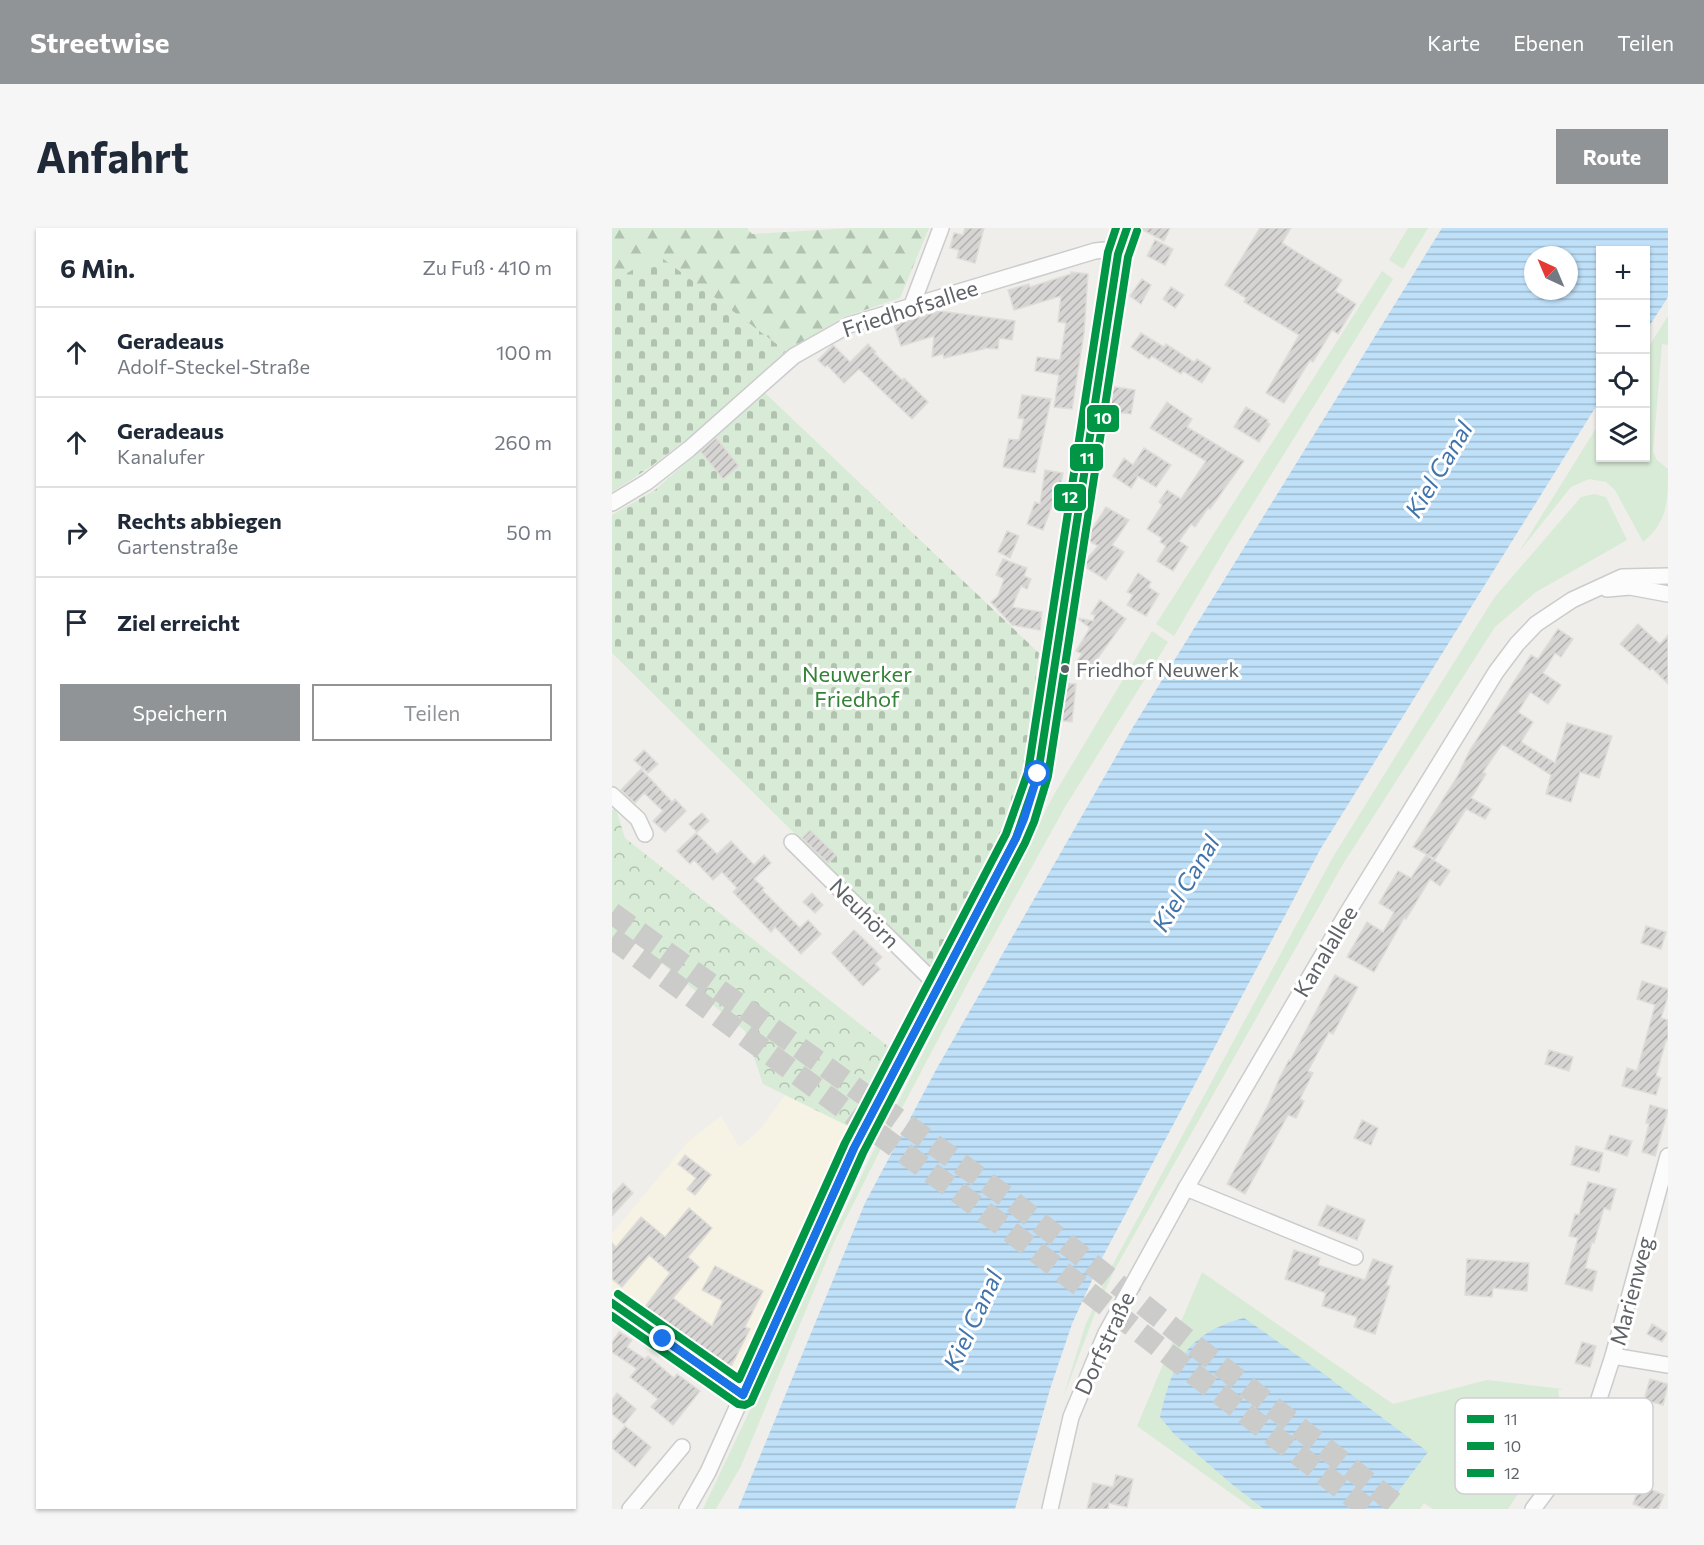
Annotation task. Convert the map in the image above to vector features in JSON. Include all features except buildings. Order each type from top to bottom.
[{"type":"street","points":[[912,305],[941,228]]},
{"type":"street","points":[[687,1509],[708,1473],[854,1148],[1024,819],[1038,774],[1118,254],[1127,228]]},
{"type":"street","name":"Friedhofsallee","points":[[612,503],[647,482],[689,449],[794,356],[849,325],[1095,251],[1105,250],[1118,254]]},
{"type":"street","name":"Kanalallee","points":[[1186,1188],[1346,915],[1496,672],[1517,644],[1536,624],[1572,600],[1623,577],[1668,576]]},
{"type":"street","name":"Kanalallee","points":[[1595,591],[1630,587],[1668,594]]},
{"type":"street","points":[[612,795],[638,819],[645,834]]},
{"type":"street","name":"Neuhörn","points":[[792,842],[937,985]]},
{"type":"street","name":"Marienweg","points":[[1599,1398],[1613,1356],[1668,1155]]},
{"type":"street","points":[[1186,1188],[1355,1257]]},
{"type":"street","name":"Dorfstraße","points":[[1050,1509],[1071,1417],[1106,1333],[1186,1188]]},
{"type":"street","points":[[612,1303],[743,1395]]},
{"type":"street","points":[[1613,1356],[1668,1365]]},
{"type":"street","points":[[630,1509],[682,1447]]},
{"type":"street","name":"Marienweg","points":[[1536,1508],[1546,1494]]},
{"type":"shaded area","points":[[785,1095],[848,1126],[742,1373],[728,1378],[612,1294],[612,1234],[688,1142],[721,1116],[739,1147],[761,1129]]},
{"type":"green space","points":[[612,228],[747,228],[752,234],[851,228],[929,228],[900,298],[844,317],[786,351],[658,256],[612,282]]},
{"type":"green space","points":[[1408,228],[1428,228],[1403,269],[1389,260]]},
{"type":"green space","points":[[658,255],[786,351],[681,444],[612,492],[612,282]]},
{"type":"green space","points":[[1382,271],[1393,279],[1228,544],[1174,636],[1156,624]]},
{"type":"green space","points":[[1668,316],[1668,345],[1662,344],[1653,452],[1657,460],[1668,469],[1668,491],[1665,510],[1657,527],[1643,542],[1615,490],[1606,482],[1589,479],[1571,487],[1519,552],[1596,428],[1596,462],[1650,462],[1650,345]]},
{"type":"green space","name":"Neuwerker Friedhof","points":[[765,393],[1039,653],[1026,752],[1016,798],[1002,838],[933,970],[612,653],[612,515],[655,490]]},
{"type":"green space","points":[[1594,494],[1606,497],[1627,540],[1536,592],[1495,627],[1343,864],[1115,1269],[1097,1308],[1063,1398],[1085,1326],[1112,1266],[1333,857],[1494,598],[1581,497]]},
{"type":"green space","points":[[1152,631],[1168,642],[1065,807],[972,975],[835,1240],[741,1466],[716,1509],[703,1509],[869,1160],[1052,798]]},
{"type":"green space","points":[[615,806],[625,838],[889,1047],[848,1126],[763,1084],[745,1031],[620,930],[612,940],[612,811]]},
{"type":"green space","points":[[1202,1272],[1393,1404],[1487,1380],[1563,1389],[1558,1390],[1559,1398],[1455,1398],[1455,1494],[1518,1494],[1508,1509],[1433,1509],[1424,1503],[1420,1509],[1253,1509],[1137,1426]]},
{"type":"water","name":"Kiel Canal","points":[[1442,228],[1668,228],[1668,297],[1650,325],[1650,246],[1596,246],[1596,406],[1321,848],[1102,1258],[1072,1324],[1051,1386],[1015,1509],[738,1509],[865,1203],[937,1068],[1133,727]]},
{"type":"water","points":[[1244,1318],[1324,1374],[1428,1452],[1385,1509],[1264,1509],[1174,1434],[1160,1417],[1170,1381],[1185,1353],[1209,1332]]},
{"type":"tunnel","points":[[612,913],[1008,1198],[1402,1509]]},
{"type":"tunnel","points":[[612,938],[994,1219],[1368,1509]]},
{"type":"transit line","name":"12","points":[[618,1294],[739,1379],[845,1143],[1006,834],[1028,772],[1108,252],[1116,228]]},
{"type":"transit line","name":"11","points":[[612,1303],[743,1395],[854,1148],[1016,838],[1038,774],[1118,254],[1127,228]]},
{"type":"transit line","name":"10","points":[[612,1316],[738,1404],[745,1405],[751,1402],[863,1153],[1025,843],[1048,776],[1128,257],[1137,231]]},
{"type":"place","name":"Friedhof Neuwerk","points":[[1065,669]]},
{"type":"route","points":[[663,1339],[743,1395],[854,1148],[937,985],[1016,838],[1038,774]]}]
